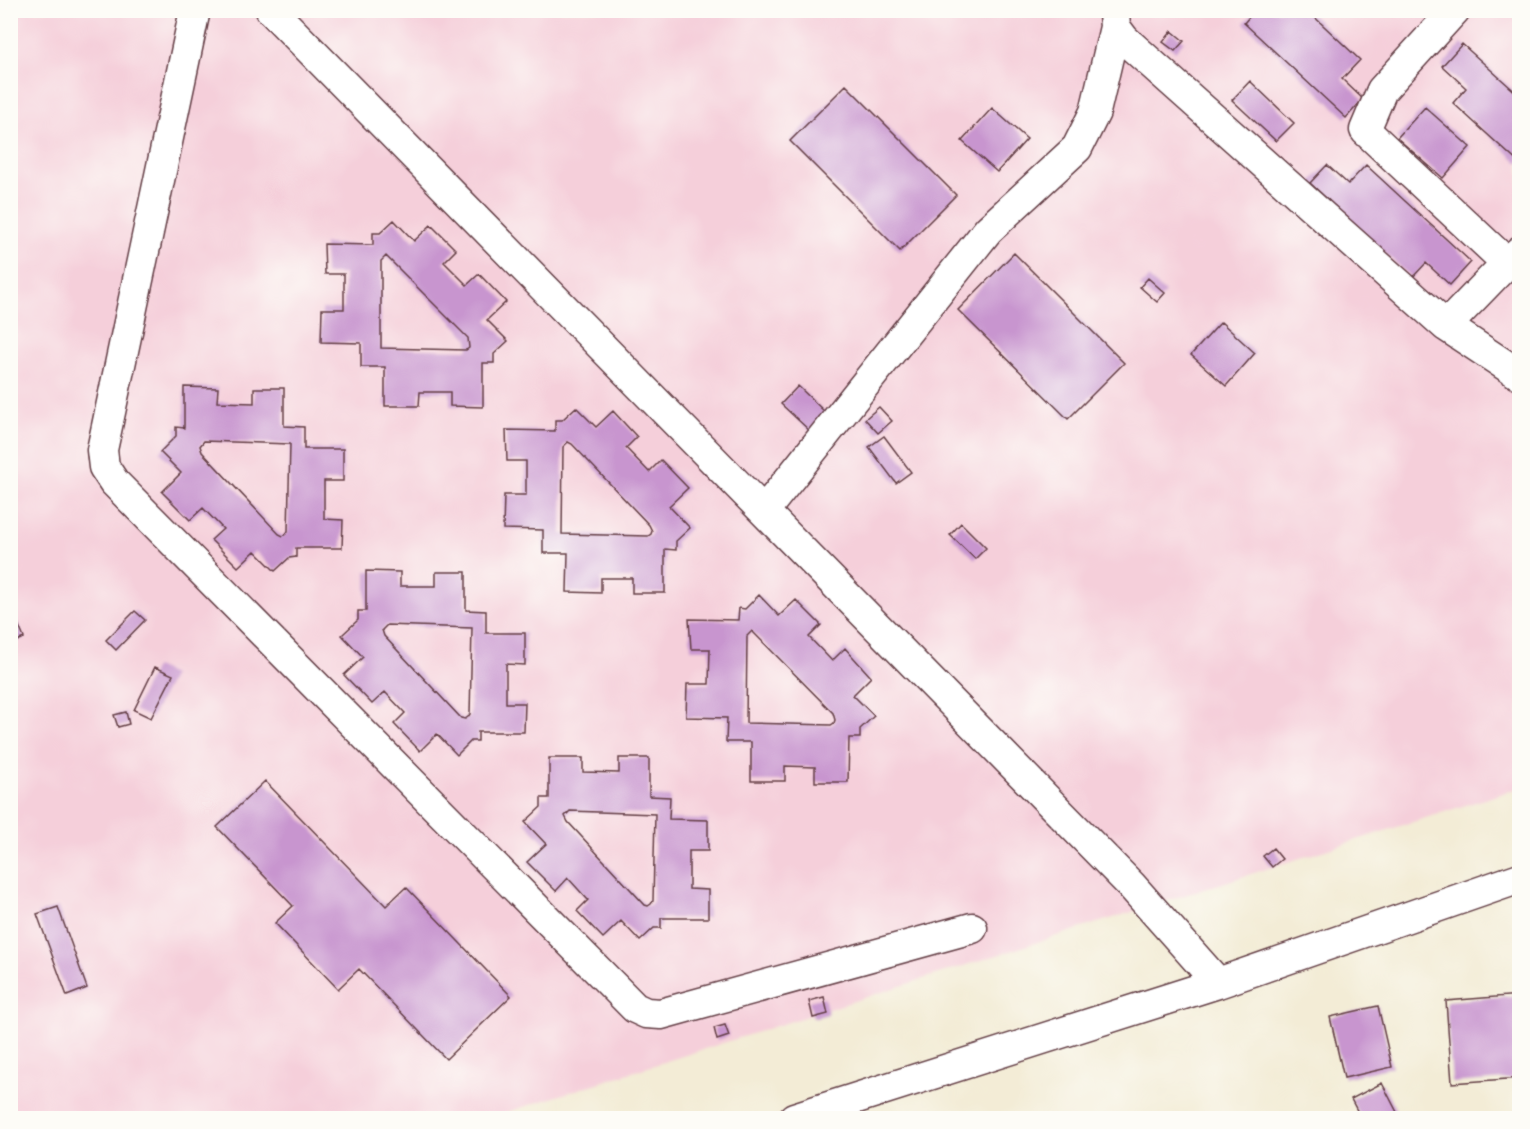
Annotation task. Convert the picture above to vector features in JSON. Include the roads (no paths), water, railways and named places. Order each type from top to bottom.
[{"type":"street","points":[[195,10],[102,450],[104,467],[114,482],[635,1008],[646,1013],[661,1014],[972,928]]},
{"type":"street","points":[[271,10],[1131,885],[1218,983]]},
{"type":"street","points":[[1446,326],[1513,257],[1365,130],[1382,90],[1455,10]]},
{"type":"street","points":[[764,511],[988,230],[1077,148],[1095,112],[1115,19]]},
{"type":"street","points":[[1115,19],[1124,39],[1446,326],[1520,375]]},
{"type":"street","points":[[794,1119],[1218,983],[1520,878]]}]
